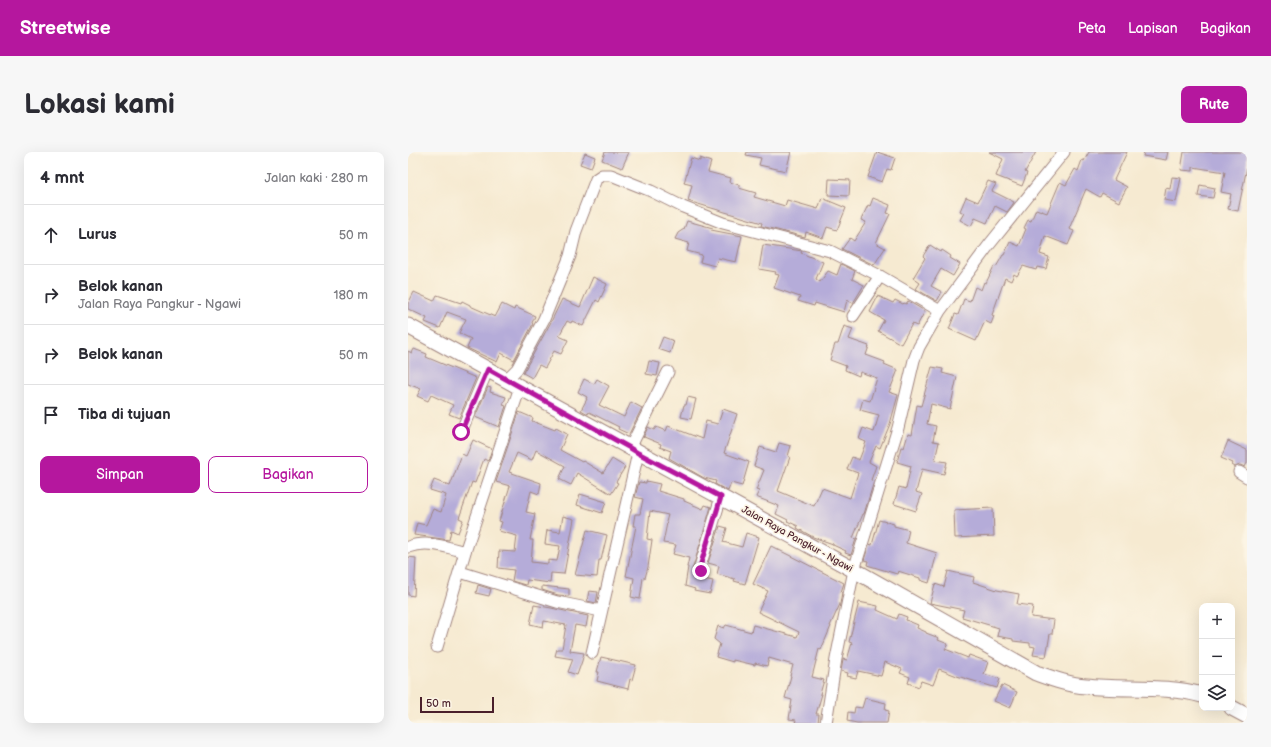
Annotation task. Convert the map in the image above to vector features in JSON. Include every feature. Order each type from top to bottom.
[{"type":"main road","name":"Jalan Raya Pangkur - Ngawi","points":[[408,326],[854,570],[1036,673],[1054,680],[1086,686],[1180,690],[1199,694]]},
{"type":"main road","points":[[1235,710],[1247,716]]},
{"type":"street","points":[[826,723],[836,659],[854,570],[898,428],[914,360],[925,334],[940,311],[1004,226],[1064,152]]},
{"type":"street","points":[[436,647],[466,552],[517,369],[544,319],[570,256],[576,231],[596,179],[602,175],[611,175],[651,191],[683,207],[723,222],[830,251],[880,276],[940,311]]},
{"type":"street","points":[[853,316],[880,276]]},
{"type":"street","points":[[461,432],[488,369]]},
{"type":"street","points":[[592,653],[634,450],[668,372]]},
{"type":"street","points":[[701,571],[699,570],[721,497]]},
{"type":"street","points":[[408,547],[415,544],[427,544],[466,552]]},
{"type":"street","points":[[460,572],[558,602],[601,611]]},
{"type":"building","points":[[605,152],[629,152],[622,168],[602,160]]},
{"type":"building","points":[[747,152],[791,152],[786,171],[759,165],[761,158],[746,155]]},
{"type":"building","points":[[877,152],[895,158],[891,170],[887,169],[882,182],[868,177]]},
{"type":"building","points":[[989,152],[1036,152],[1025,172],[1027,173],[1022,186],[996,176],[1003,159]]},
{"type":"building","points":[[1089,152],[1127,152],[1114,180],[1127,187],[1119,202],[1102,193],[1100,197],[1086,189],[1069,229],[1074,231],[1068,245],[1045,236],[1040,254],[1049,257],[1046,269],[1037,267],[1036,270],[1023,266],[1017,276],[1014,274],[1011,281],[1005,278],[992,315],[994,316],[991,324],[985,321],[976,341],[949,329],[955,314],[958,315],[964,299],[970,301],[975,287],[981,290],[994,266],[996,267],[1004,255],[1010,242],[1019,246],[1026,229],[1024,228],[1028,220],[1031,221],[1036,209],[1047,213],[1060,182],[1066,185],[1075,169],[1078,171],[1082,160],[1084,161]]},
{"type":"building","points":[[1144,152],[1168,152],[1166,160],[1143,156]]},
{"type":"building","points":[[1184,152],[1247,152],[1247,167],[1238,211],[1228,209],[1231,194],[1221,192],[1225,172],[1193,167],[1193,171],[1181,170]]},
{"type":"building","points":[[585,153],[595,157],[591,168],[580,164]]},
{"type":"building","points":[[691,158],[700,161],[700,158],[711,162],[708,172],[731,178],[730,182],[739,185],[739,188],[756,193],[754,197],[785,206],[787,200],[818,209],[822,198],[846,208],[837,230],[827,227],[823,238],[806,232],[805,237],[761,226],[762,223],[688,201],[692,185],[684,183]]},
{"type":"building","points":[[1172,177],[1181,178],[1176,202],[1164,200],[1166,188],[1170,189]]},
{"type":"building","points":[[829,179],[850,180],[849,196],[828,195]]},
{"type":"building","points":[[988,181],[996,184],[992,191],[1014,202],[1007,212],[995,206],[987,223],[975,218],[971,226],[960,220],[964,213],[960,211],[966,197],[978,202]]},
{"type":"building","points":[[1200,185],[1215,188],[1213,198],[1198,196]]},
{"type":"building","points":[[873,198],[890,205],[887,213],[890,214],[876,243],[885,248],[874,265],[842,249],[850,238],[854,241],[866,222],[861,220]]},
{"type":"building","points":[[687,221],[713,228],[711,230],[742,236],[736,262],[718,258],[715,266],[700,262],[702,255],[687,251],[689,243],[675,239],[678,233],[684,229]]},
{"type":"building","points":[[763,245],[802,251],[801,253],[823,262],[816,279],[820,282],[828,271],[837,275],[841,264],[855,271],[852,279],[864,285],[853,303],[847,300],[844,312],[815,303],[814,306],[798,301],[800,297],[774,288],[779,275],[775,274],[776,272],[759,269]]},
{"type":"building","points":[[930,245],[941,252],[942,250],[951,256],[950,258],[960,264],[953,276],[941,269],[931,286],[942,292],[937,301],[916,289],[920,283],[913,278],[925,258],[923,256]]},
{"type":"building","points":[[593,277],[607,284],[599,302],[596,300],[583,326],[572,321],[571,323],[567,321],[559,336],[568,340],[561,354],[554,351],[545,368],[539,365],[532,378],[523,373],[562,299],[580,307]]},
{"type":"building","points":[[414,292],[434,301],[437,295],[461,303],[462,301],[495,317],[502,304],[514,310],[515,307],[535,316],[532,323],[533,324],[514,360],[501,353],[497,362],[467,348],[471,339],[459,333],[466,319],[447,312],[440,328],[425,322],[427,318],[408,309],[408,304]]},
{"type":"building","points":[[878,296],[893,303],[895,300],[906,304],[908,301],[925,311],[917,326],[912,324],[901,344],[878,331],[884,320],[870,312]]},
{"type":"building","points":[[844,326],[853,329],[849,339],[869,346],[866,355],[885,362],[884,364],[898,370],[889,392],[898,395],[890,424],[880,448],[876,446],[869,462],[876,466],[871,480],[874,481],[864,514],[853,538],[856,539],[851,555],[845,553],[846,551],[833,544],[813,537],[797,528],[798,526],[776,514],[779,506],[756,497],[759,491],[756,490],[764,470],[754,466],[760,447],[776,452],[779,443],[791,446],[788,456],[790,457],[778,491],[814,506],[822,488],[850,498],[858,473],[847,469],[852,457],[859,460],[866,442],[859,439],[863,428],[874,432],[879,415],[860,410],[863,399],[870,401],[877,378],[860,372],[859,376],[845,370],[846,366],[830,360],[835,344],[838,344]]},
{"type":"building","points":[[663,337],[674,341],[670,353],[658,349]]},
{"type":"building","points":[[414,349],[427,354],[426,357],[476,378],[459,418],[449,414],[453,405],[431,395],[428,401],[417,396],[421,389],[408,384],[408,351],[412,353]]},
{"type":"building","points":[[649,361],[660,363],[657,376],[646,374]]},
{"type":"building","points":[[932,367],[943,369],[942,373],[957,377],[950,409],[931,404],[927,424],[936,426],[933,441],[939,442],[935,460],[947,462],[944,474],[922,469],[916,492],[922,494],[916,511],[894,504],[899,487],[906,489],[911,466],[897,462],[901,447],[904,448],[908,434],[912,435],[917,405],[921,406]]},
{"type":"building","points":[[584,379],[594,384],[597,379],[609,386],[599,405],[624,417],[631,402],[642,408],[629,434],[618,429],[619,427],[589,412],[588,414],[581,410],[587,399],[587,397],[578,392]]},
{"type":"building","points":[[488,387],[491,388],[490,392],[506,397],[503,405],[506,406],[499,427],[475,417]]},
{"type":"building","points":[[688,397],[696,399],[691,419],[681,417]]},
{"type":"building","points":[[723,409],[737,414],[724,453],[749,462],[742,486],[731,483],[728,491],[715,484],[716,481],[704,478],[669,458],[671,451],[660,447],[661,444],[644,436],[643,438],[648,427],[654,430],[656,427],[666,431],[668,426],[702,439],[706,421],[718,424]]},
{"type":"building","points":[[519,412],[533,418],[532,421],[555,430],[556,428],[567,434],[560,450],[603,473],[612,459],[625,467],[611,494],[577,473],[571,485],[559,479],[565,466],[536,450],[532,460],[517,453],[509,472],[541,483],[539,494],[531,491],[526,512],[535,514],[530,540],[533,540],[531,562],[548,564],[548,560],[557,561],[560,546],[545,544],[547,530],[560,532],[563,516],[574,519],[564,574],[551,573],[550,583],[527,580],[525,585],[512,581],[514,570],[498,568],[499,551],[515,552],[517,536],[499,531],[502,522],[499,521],[510,486],[496,482]]},
{"type":"building","points":[[473,440],[492,449],[488,461],[484,459],[475,483],[472,482],[459,518],[463,520],[458,533],[451,530],[449,540],[414,535],[417,523],[426,525],[433,509],[441,512],[446,495],[430,490],[434,480],[450,486],[462,454],[466,456]]},
{"type":"building","points":[[1228,441],[1247,450],[1247,463],[1245,467],[1240,465],[1235,467],[1232,465],[1233,463],[1221,458]]},
{"type":"building","points":[[646,481],[660,484],[658,491],[684,499],[684,501],[703,509],[705,505],[711,507],[692,571],[695,577],[713,581],[710,594],[694,591],[695,589],[685,586],[689,558],[673,554],[676,545],[663,543],[668,515],[650,511],[647,539],[652,540],[648,567],[645,578],[643,578],[640,599],[631,597],[634,578],[626,576],[636,526],[633,526],[635,514],[640,514],[643,499],[635,497],[639,482],[646,483]]},
{"type":"building","points":[[580,494],[606,502],[602,513],[577,505]]},
{"type":"building","points":[[993,508],[994,536],[955,538],[954,510]]},
{"type":"building","points":[[879,520],[909,530],[906,543],[937,553],[929,583],[920,580],[920,578],[898,571],[897,574],[867,565],[868,561],[864,560],[869,544],[872,545]]},
{"type":"building","points":[[720,526],[727,528],[723,542],[742,547],[746,533],[759,537],[745,584],[734,581],[735,579],[717,574],[719,566],[708,563]]},
{"type":"building","points":[[587,530],[607,535],[601,560],[599,560],[597,577],[575,575]]},
{"type":"building","points":[[771,546],[844,583],[841,592],[840,604],[821,650],[819,649],[812,677],[824,680],[820,694],[822,694],[816,714],[819,714],[818,723],[795,723],[796,720],[789,719],[792,700],[785,698],[793,665],[769,658],[767,666],[733,660],[733,662],[716,657],[720,644],[714,639],[718,626],[724,628],[726,625],[751,632],[753,625],[797,637],[799,632],[758,612],[768,591],[753,584]]},
{"type":"building","points":[[408,557],[416,558],[414,596],[408,595]]},
{"type":"building","points":[[948,571],[974,577],[973,582],[997,590],[1019,594],[1017,604],[1033,606],[1031,617],[1054,620],[1046,657],[1033,655],[1035,647],[1030,646],[1030,643],[1013,641],[1013,639],[997,636],[999,628],[962,617],[964,610],[930,603],[935,584],[944,587]]},
{"type":"building","points":[[478,585],[491,589],[489,596],[476,593]]},
{"type":"building","points":[[542,586],[569,589],[569,596],[558,595],[542,590]]},
{"type":"building","points":[[589,591],[598,592],[596,603],[587,601]]},
{"type":"building","points":[[859,602],[878,606],[877,610],[897,619],[899,614],[907,617],[906,620],[918,625],[917,628],[939,638],[938,640],[948,644],[945,649],[968,658],[969,655],[988,662],[984,674],[1000,679],[997,688],[939,669],[933,685],[921,681],[919,687],[908,683],[910,677],[900,673],[902,669],[885,662],[881,676],[858,671],[856,678],[847,676],[848,673],[841,671],[843,659],[847,660],[852,643],[849,642]]},
{"type":"building","points":[[534,605],[588,616],[586,627],[575,625],[570,651],[584,653],[577,675],[568,672],[573,659],[555,656],[557,649],[562,649],[566,625],[544,621],[543,627],[530,624]]},
{"type":"building","points":[[601,657],[636,665],[632,680],[630,679],[628,689],[597,681],[599,672],[597,672]]},
{"type":"building","points":[[1002,685],[1017,692],[1010,708],[994,701]]},
{"type":"building","points":[[865,698],[886,703],[885,710],[889,711],[887,723],[857,723],[847,721],[848,712],[854,713],[855,707],[862,708]]},
{"type":"route","points":[[461,432],[488,369],[638,453],[721,497],[699,570],[701,571]]}]
